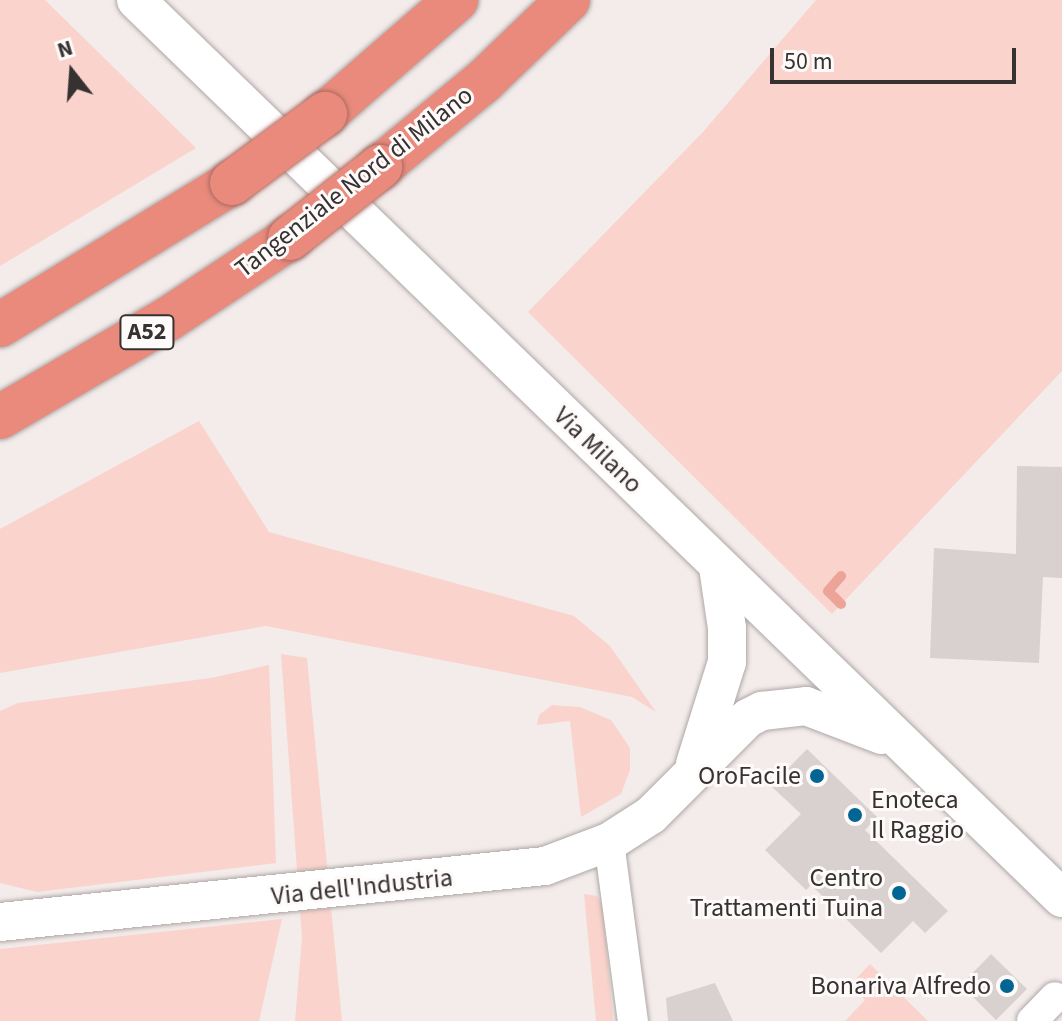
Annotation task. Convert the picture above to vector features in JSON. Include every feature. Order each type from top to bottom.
[{"type":"highway","points":[[0,325],[232,183],[325,114],[456,0]]},
{"type":"highway","name":"Tangenziale Nord di Milano","points":[[0,417],[168,319],[290,238],[485,80],[568,0]]},
{"type":"highway","points":[[0,296],[232,183]]},
{"type":"street","name":"Via Milano","points":[[136,0],[1062,898]]},
{"type":"street","name":"Via dell'Industria","points":[[693,771],[727,662],[718,567]]},
{"type":"street","name":"Via dell'Industria","points":[[0,922],[516,870],[572,857],[609,842],[651,815],[748,718],[780,706],[806,706],[899,741]]},
{"type":"street","points":[[609,842],[633,1021]]},
{"type":"street","points":[[1032,1021],[1055,997]]},
{"type":"shaded area","points":[[0,0],[45,0],[196,148],[0,266]]},
{"type":"shaded area","points":[[816,0],[1062,0],[1062,371],[832,614],[528,312],[703,132]]},
{"type":"shaded area","points":[[199,421],[269,532],[574,616],[610,646],[656,712],[632,697],[266,626],[0,673],[0,529]]},
{"type":"shaded area","points":[[281,654],[307,658],[342,1021],[295,1021],[302,937]]},
{"type":"shaded area","points":[[269,665],[276,863],[37,892],[0,883],[0,711],[18,703],[211,678]]},
{"type":"shaded area","points":[[552,705],[580,707],[611,720],[630,748],[630,770],[621,794],[581,817],[570,721],[537,725],[539,715]]},
{"type":"shaded area","points":[[584,894],[597,896],[603,907],[613,1021],[596,1021]]},
{"type":"shaded area","points":[[282,919],[259,1021],[0,1021],[0,949]]},
{"type":"shaded area","points":[[870,964],[928,1021],[845,1021],[865,1000],[850,985]]},
{"type":"building","points":[[1017,466],[1062,467],[1062,578],[1043,577],[1039,663],[930,658],[934,548],[1016,554]]},
{"type":"building","points":[[807,749],[877,817],[865,830],[948,911],[925,933],[913,921],[881,953],[811,885],[806,890],[765,850],[801,814],[771,786]]},
{"type":"building","points":[[991,954],[1027,989],[996,1020],[961,985]]},
{"type":"building","points":[[715,983],[733,1021],[668,1021],[666,998]]},
{"type":"waterway","points":[[841,576],[828,591],[841,604]]},
{"type":"place","name":"OroFacile","points":[[817,776]]},
{"type":"place","name":"Enoteca Il Raggio","points":[[855,815]]},
{"type":"place","name":"Centro Trattamenti Tuina","points":[[899,893]]},
{"type":"place","name":"Bonariva Alfredo","points":[[1007,986]]}]
